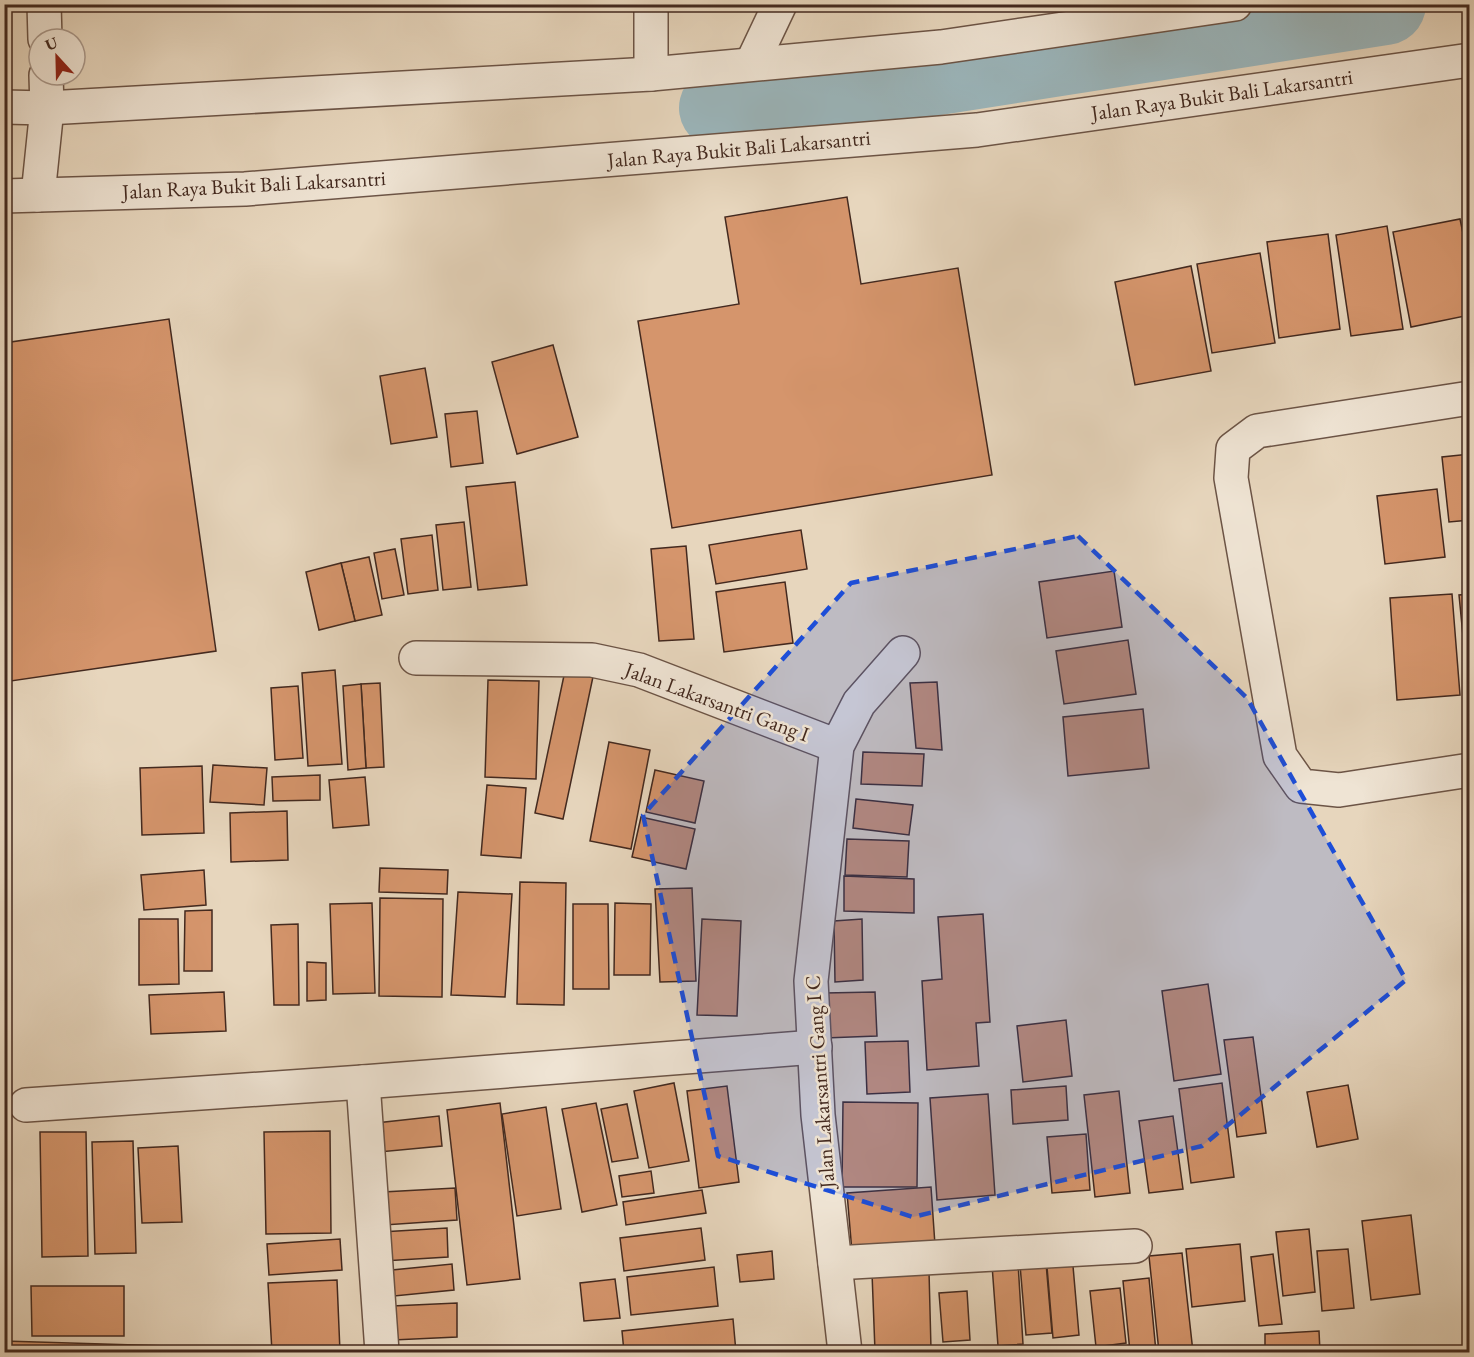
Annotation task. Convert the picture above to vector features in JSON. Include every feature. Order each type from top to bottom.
[{"type":"street","points":[[44,4],[45,27]]},
{"type":"street","points":[[651,4],[651,74]]},
{"type":"street","points":[[752,63],[780,4]]},
{"type":"street","points":[[4,107],[47,108],[651,74],[941,47],[1235,4]]},
{"type":"street","name":"Jalan Raya Bukit Bali Lakarsantri","points":[[4,196],[245,189],[977,130],[1470,60]]},
{"type":"street","points":[[38,195],[47,108],[46,87]]},
{"type":"street","points":[[1470,398],[1257,431],[1233,449],[1231,478],[1280,756],[1301,786],[1339,790],[1470,770]]},
{"type":"street","name":"Jalan Lakarsantri Gang I C","points":[[845,1353],[818,1115],[811,981],[837,746],[859,703],[903,653]]},
{"type":"street","name":"Jalan Lakarsantri Gang I","points":[[416,658],[591,660],[639,670],[837,746]]},
{"type":"street","points":[[26,1105],[814,1047]]},
{"type":"street","points":[[363,1082],[382,1353]]},
{"type":"street","points":[[835,1263],[1134,1246]]},
{"type":"highlighted area","points":[[1078,536],[1247,698],[1406,980],[1202,1146],[913,1217],[718,1156],[643,815],[851,583]]},
{"type":"building","points":[[330,4],[433,4],[433,8],[330,11]]},
{"type":"building","points":[[847,197],[861,284],[958,268],[992,475],[672,528],[638,321],[739,304],[725,217]]},
{"type":"building","points":[[1460,219],[1470,267],[1470,315],[1411,327],[1393,232]]},
{"type":"building","points":[[1387,226],[1403,329],[1351,336],[1336,235]]},
{"type":"building","points":[[1328,234],[1340,329],[1279,338],[1267,242]]},
{"type":"building","points":[[1260,253],[1275,343],[1212,353],[1197,264]]},
{"type":"building","points":[[1191,266],[1211,371],[1135,385],[1115,282]]},
{"type":"building","points":[[169,319],[216,651],[4,682],[4,343]]},
{"type":"building","points":[[553,345],[578,437],[517,454],[492,362]]},
{"type":"building","points":[[425,368],[437,437],[391,444],[380,376]]},
{"type":"building","points":[[477,411],[483,463],[451,467],[445,414]]},
{"type":"building","points":[[1470,454],[1470,520],[1449,522],[1442,457]]},
{"type":"building","points":[[515,482],[527,585],[478,590],[466,487]]},
{"type":"building","points":[[1437,489],[1445,557],[1385,564],[1377,496]]},
{"type":"building","points":[[464,522],[471,587],[443,590],[436,525]]},
{"type":"building","points":[[801,530],[807,569],[716,584],[709,545]]},
{"type":"building","points":[[432,535],[438,590],[408,594],[401,539]]},
{"type":"building","points":[[686,546],[694,639],[659,641],[651,549]]},
{"type":"building","points":[[395,549],[404,595],[382,599],[374,553]]},
{"type":"building","points":[[369,557],[382,615],[355,621],[341,563]]},
{"type":"building","points":[[341,563],[355,621],[319,630],[306,572]]},
{"type":"building","points":[[1114,571],[1122,627],[1047,638],[1039,582]]},
{"type":"building","points":[[785,582],[793,643],[724,652],[716,592]]},
{"type":"building","points":[[1452,594],[1460,695],[1397,700],[1390,598]]},
{"type":"building","points":[[1470,594],[1470,698],[1469,698],[1459,595]]},
{"type":"building","points":[[1128,640],[1136,694],[1064,704],[1056,651]]},
{"type":"building","points":[[566,666],[594,672],[563,819],[535,813]]},
{"type":"building","points":[[335,670],[342,764],[308,766],[302,673]]},
{"type":"building","points":[[488,680],[539,681],[536,779],[485,777]]},
{"type":"building","points":[[937,682],[942,750],[916,748],[910,683]]},
{"type":"building","points":[[380,683],[384,767],[366,768],[361,684]]},
{"type":"building","points":[[361,684],[366,768],[348,770],[343,686]]},
{"type":"building","points":[[298,686],[303,758],[275,760],[271,688]]},
{"type":"building","points":[[1143,709],[1149,768],[1068,776],[1063,717]]},
{"type":"building","points":[[609,742],[650,750],[631,849],[590,841]]},
{"type":"building","points":[[863,752],[924,754],[922,786],[861,784]]},
{"type":"building","points":[[213,765],[267,768],[264,805],[210,802]]},
{"type":"building","points":[[202,766],[204,833],[142,835],[140,768]]},
{"type":"building","points":[[655,770],[704,781],[695,823],[646,812]]},
{"type":"building","points":[[320,775],[320,800],[273,801],[272,777]]},
{"type":"building","points":[[365,777],[369,825],[333,828],[329,780]]},
{"type":"building","points":[[487,785],[526,788],[521,858],[481,855]]},
{"type":"building","points":[[856,799],[913,805],[909,835],[853,828]]},
{"type":"building","points":[[287,811],[288,860],[231,862],[230,813]]},
{"type":"building","points":[[641,817],[695,829],[686,869],[632,857]]},
{"type":"building","points":[[847,839],[909,841],[907,877],[845,875]]},
{"type":"building","points":[[380,868],[448,870],[447,894],[379,892]]},
{"type":"building","points":[[204,870],[206,905],[144,910],[141,875]]},
{"type":"building","points":[[844,876],[914,879],[914,913],[844,911]]},
{"type":"building","points":[[520,882],[566,883],[564,1005],[517,1004]]},
{"type":"building","points":[[692,888],[696,981],[660,982],[655,889]]},
{"type":"building","points":[[458,892],[512,894],[505,997],[451,995]]},
{"type":"building","points":[[380,898],[443,899],[442,997],[379,996]]},
{"type":"building","points":[[372,903],[375,993],[333,994],[330,904]]},
{"type":"building","points":[[615,903],[651,904],[650,975],[614,975]]},
{"type":"building","points":[[573,904],[608,904],[609,989],[573,989]]},
{"type":"building","points":[[212,910],[212,971],[184,971],[185,911]]},
{"type":"building","points":[[983,914],[990,1022],[976,1023],[979,1066],[927,1070],[922,981],[942,979],[938,917]]},
{"type":"building","points":[[139,919],[178,919],[179,984],[139,985]]},
{"type":"building","points":[[702,919],[741,921],[737,1016],[697,1015]]},
{"type":"building","points":[[862,919],[863,980],[835,982],[834,921]]},
{"type":"building","points":[[298,924],[299,1005],[274,1005],[271,925]]},
{"type":"building","points":[[307,962],[326,963],[326,1000],[307,1001]]},
{"type":"building","points":[[1208,984],[1221,1074],[1174,1081],[1162,991]]},
{"type":"building","points":[[224,992],[226,1031],[151,1034],[149,995]]},
{"type":"building","points":[[875,992],[877,1036],[825,1038],[825,993]]},
{"type":"building","points":[[1066,1020],[1072,1076],[1023,1082],[1017,1026]]},
{"type":"building","points":[[1253,1037],[1266,1133],[1237,1137],[1224,1040]]},
{"type":"building","points":[[908,1041],[910,1092],[867,1094],[865,1042]]},
{"type":"building","points":[[674,1083],[689,1161],[649,1168],[634,1091]]},
{"type":"building","points":[[1222,1083],[1234,1177],[1191,1183],[1179,1089]]},
{"type":"building","points":[[1348,1085],[1358,1139],[1317,1147],[1307,1092]]},
{"type":"building","points":[[727,1086],[739,1182],[699,1188],[687,1091]]},
{"type":"building","points":[[1066,1086],[1068,1120],[1013,1124],[1011,1090]]},
{"type":"building","points":[[1119,1091],[1130,1193],[1095,1197],[1084,1095]]},
{"type":"building","points":[[988,1094],[995,1195],[937,1200],[930,1098]]},
{"type":"building","points":[[843,1102],[918,1103],[917,1187],[842,1187]]},
{"type":"building","points":[[500,1103],[520,1279],[467,1285],[447,1110]]},
{"type":"building","points":[[596,1103],[617,1205],[582,1212],[562,1109]]},
{"type":"building","points":[[627,1104],[638,1158],[612,1162],[601,1109]]},
{"type":"building","points":[[546,1107],[561,1209],[517,1216],[502,1114]]},
{"type":"building","points":[[439,1116],[442,1146],[379,1152],[376,1123]]},
{"type":"building","points":[[1173,1116],[1183,1189],[1149,1193],[1139,1121]]},
{"type":"building","points":[[330,1131],[331,1233],[266,1234],[264,1132]]},
{"type":"building","points":[[40,1132],[86,1132],[88,1256],[42,1257]]},
{"type":"building","points":[[1086,1134],[1090,1190],[1052,1193],[1047,1137]]},
{"type":"building","points":[[133,1141],[136,1253],[95,1254],[92,1142]]},
{"type":"building","points":[[178,1146],[182,1222],[142,1223],[138,1148]]},
{"type":"building","points":[[651,1171],[654,1193],[622,1197],[619,1176]]},
{"type":"building","points":[[931,1187],[935,1245],[852,1252],[847,1193]]},
{"type":"building","points":[[455,1188],[457,1220],[384,1225],[383,1192]]},
{"type":"building","points":[[702,1190],[706,1213],[626,1225],[623,1202]]},
{"type":"building","points":[[1411,1215],[1420,1294],[1371,1300],[1362,1221]]},
{"type":"building","points":[[447,1228],[448,1257],[383,1261],[381,1232]]},
{"type":"building","points":[[701,1228],[705,1260],[624,1271],[620,1238]]},
{"type":"building","points":[[1309,1229],[1315,1292],[1283,1296],[1276,1232]]},
{"type":"building","points":[[340,1239],[342,1270],[269,1275],[267,1244]]},
{"type":"building","points":[[1240,1244],[1245,1301],[1192,1307],[1186,1249]]},
{"type":"building","points":[[1348,1249],[1354,1308],[1322,1311],[1317,1251]]},
{"type":"building","points":[[772,1251],[774,1279],[740,1282],[737,1255]]},
{"type":"building","points":[[1182,1253],[1193,1352],[1159,1352],[1149,1256]]},
{"type":"building","points":[[1273,1254],[1282,1324],[1259,1326],[1251,1257]]},
{"type":"building","points":[[1018,1263],[1023,1344],[998,1346],[992,1265]]},
{"type":"building","points":[[1046,1263],[1052,1333],[1026,1335],[1020,1265]]},
{"type":"building","points":[[452,1264],[454,1290],[384,1297],[382,1271]]},
{"type":"building","points":[[1073,1266],[1079,1335],[1053,1338],[1047,1267]]},
{"type":"building","points":[[714,1267],[718,1306],[631,1315],[627,1277]]},
{"type":"building","points":[[929,1271],[931,1349],[875,1351],[872,1273]]},
{"type":"building","points":[[1149,1278],[1156,1352],[1130,1352],[1123,1281]]},
{"type":"building","points":[[615,1279],[620,1318],[584,1321],[580,1283]]},
{"type":"building","points":[[337,1280],[340,1352],[272,1352],[268,1283]]},
{"type":"building","points":[[31,1286],[124,1286],[124,1336],[32,1336]]},
{"type":"building","points":[[1120,1288],[1126,1343],[1096,1347],[1090,1291]]},
{"type":"building","points":[[967,1291],[970,1340],[943,1342],[939,1293]]},
{"type":"building","points":[[457,1303],[457,1337],[393,1340],[392,1306]]},
{"type":"building","points":[[733,1319],[736,1352],[624,1352],[622,1331]]},
{"type":"building","points":[[1319,1331],[1320,1352],[1265,1352],[1265,1334]]},
{"type":"building","points":[[4,1341],[168,1346],[167,1352],[4,1352]]},
{"type":"building","points":[[1257,1348],[1257,1352],[1199,1352],[1199,1351]]},
{"type":"waterway","points":[[720,108],[1385,4]]}]
